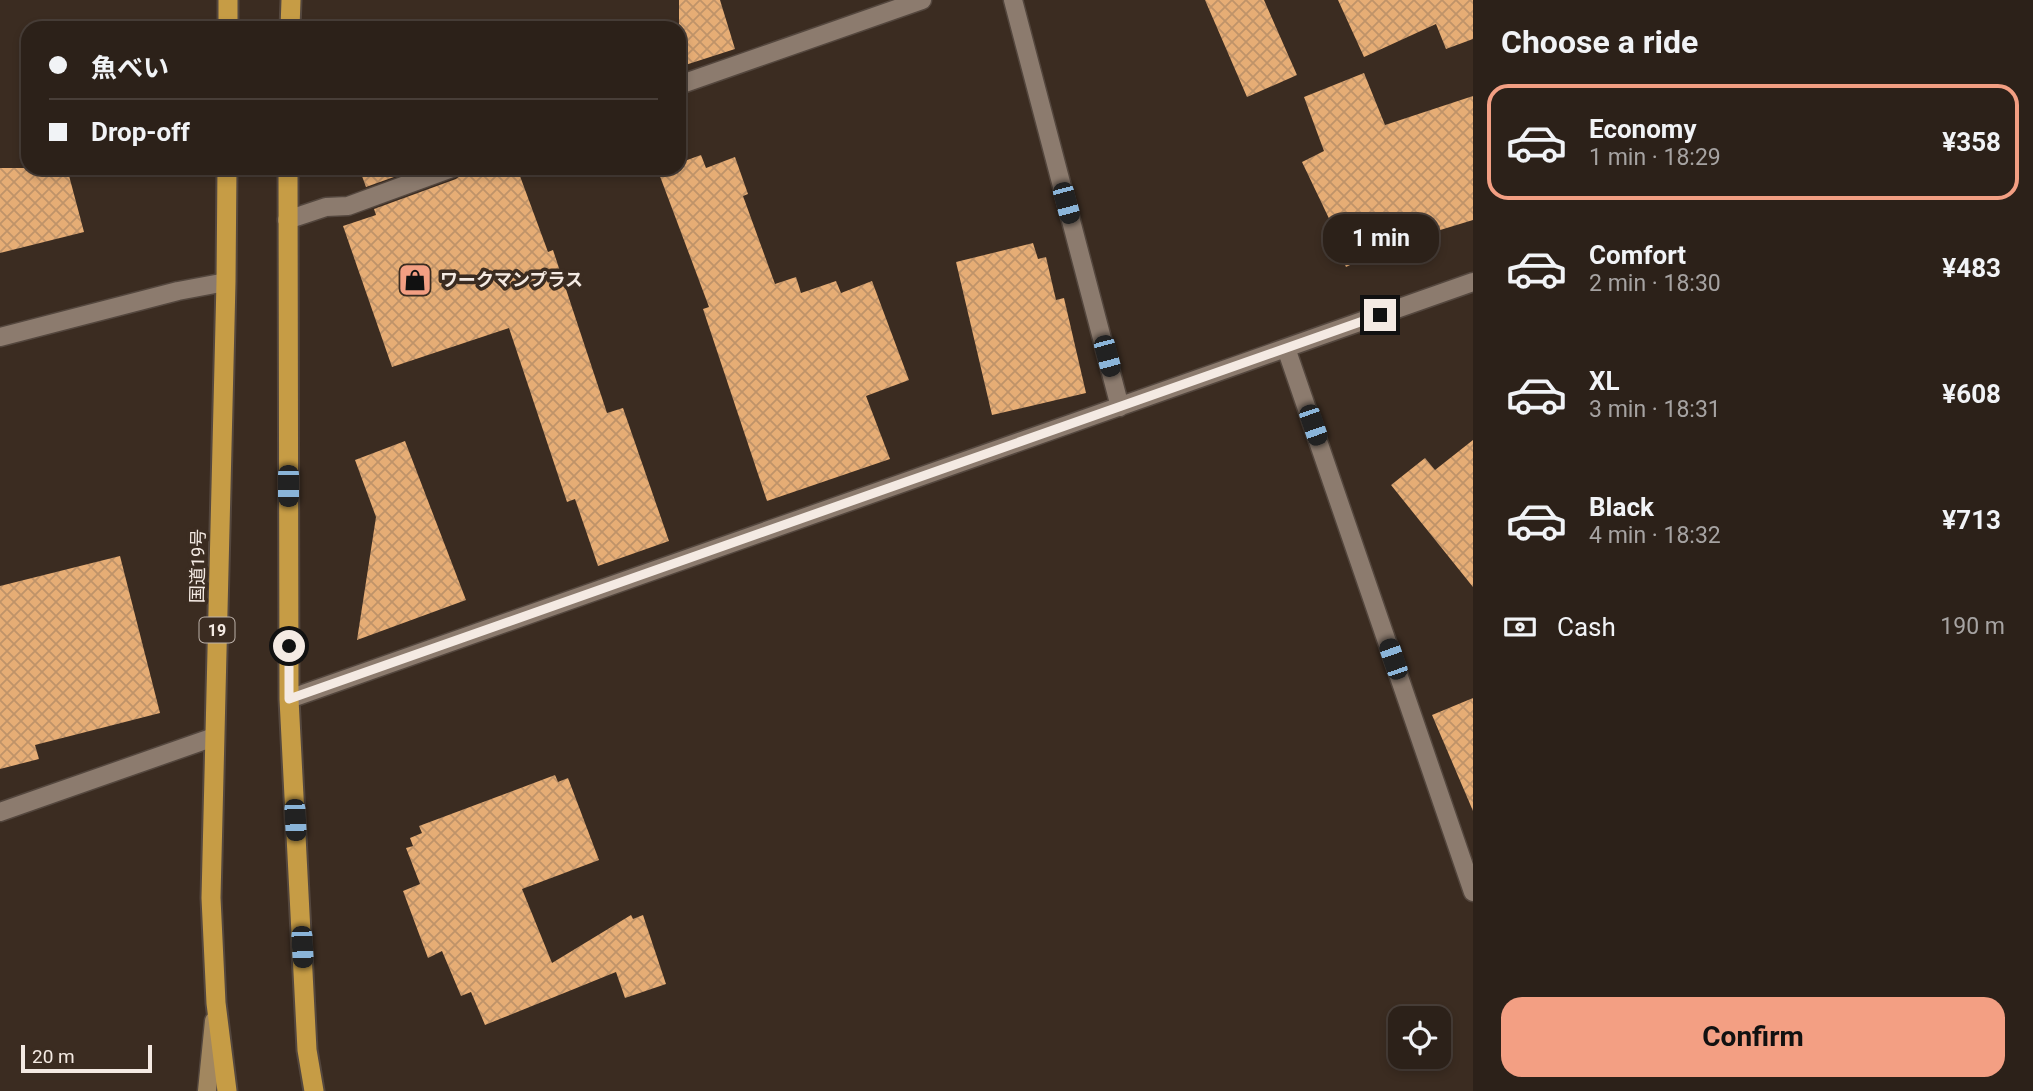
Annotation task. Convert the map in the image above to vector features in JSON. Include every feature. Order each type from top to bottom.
[{"type":"highway","points":[[228,0],[228,21]]},
{"type":"highway","points":[[290,21],[291,0]]},
{"type":"highway","name":"国道19号","points":[[227,175],[211,898],[216,1003],[228,1091]]},
{"type":"highway","points":[[288,175],[289,699],[307,1050],[314,1091]]},
{"type":"main road","points":[[207,1091],[216,1003]]},
{"type":"main road","points":[[306,1091],[307,1050]]},
{"type":"street","points":[[686,83],[922,0]]},
{"type":"street","points":[[1013,0],[1120,407]]},
{"type":"street","points":[[287,220],[327,207],[348,206],[433,175]]},
{"type":"street","points":[[0,337],[178,291],[226,282]]},
{"type":"street","points":[[289,699],[1473,282]]},
{"type":"street","points":[[1286,348],[1473,892]]},
{"type":"street","points":[[0,812],[214,737]]},
{"type":"building","points":[[679,0],[720,0],[735,49],[686,65],[686,21],[679,21]]},
{"type":"building","points":[[1205,0],[1264,0],[1297,75],[1247,97]]},
{"type":"building","points":[[1338,0],[1473,0],[1473,39],[1446,49],[1436,24],[1364,57]]},
{"type":"building","points":[[1364,73],[1385,125],[1473,96],[1473,220],[1391,245],[1346,267],[1330,233],[1335,231],[1302,162],[1324,151],[1304,97]]},
{"type":"building","points":[[701,155],[706,168],[735,157],[748,194],[743,196],[775,284],[796,277],[801,293],[836,281],[841,293],[872,281],[909,380],[866,396],[890,459],[767,501],[703,309],[709,307],[660,175],[686,175],[686,160]]},
{"type":"building","points":[[0,168],[21,168],[21,175],[69,175],[84,232],[0,253]]},
{"type":"building","points":[[362,175],[399,175],[366,187]]},
{"type":"building","points":[[461,175],[520,175],[548,252],[553,250],[607,413],[623,408],[669,541],[598,566],[575,499],[567,502],[509,328],[392,367],[343,226],[376,215],[374,209]]},
{"type":"building","points":[[1033,243],[1038,259],[1046,257],[1056,300],[1064,298],[1086,393],[992,415],[956,262]]},
{"type":"building","points":[[1473,440],[1473,587],[1391,485],[1425,458],[1435,470]]},
{"type":"building","points":[[405,441],[466,600],[357,640],[376,517],[355,460]]},
{"type":"building","points":[[120,556],[160,713],[35,745],[39,759],[0,769],[0,586]]},
{"type":"building","points":[[1473,698],[1473,811],[1432,715]]},
{"type":"building","points":[[555,775],[558,782],[568,778],[599,860],[522,889],[552,963],[631,915],[633,919],[643,915],[666,984],[625,998],[616,972],[485,1025],[471,992],[461,996],[442,951],[428,958],[403,891],[420,884],[406,848],[413,846],[410,838],[422,833],[419,826]]},
{"type":"place","name":"ワークマンプラス","points":[[415,280]]},
{"type":"route","points":[[289,646],[289,699],[1380,315]]}]
